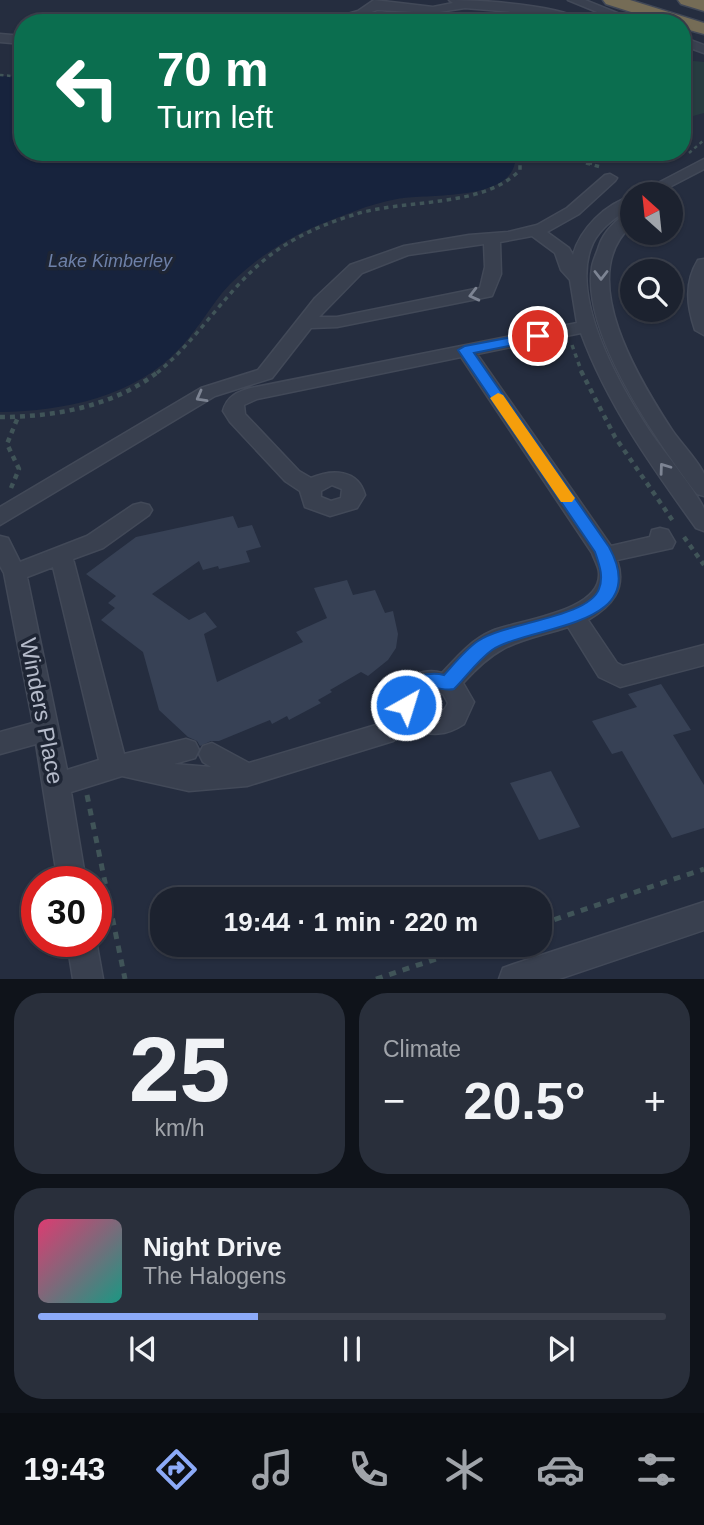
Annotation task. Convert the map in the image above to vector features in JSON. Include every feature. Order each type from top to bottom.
[{"type":"highway","points":[[612,0],[656,14]]},
{"type":"highway","points":[[687,0],[704,6]]},
{"type":"street","points":[[574,0],[612,14]]},
{"type":"street","points":[[359,14],[379,3],[433,10],[460,3],[556,14]]},
{"type":"street","points":[[668,182],[704,163]]},
{"type":"street","points":[[0,517],[205,393],[265,374],[338,283],[369,262],[412,250],[491,239],[552,224],[573,211],[610,174]]},
{"type":"street","points":[[683,187],[704,176]]},
{"type":"street","points":[[620,208],[595,228],[584,244],[580,256],[578,280],[589,326],[607,376],[639,434],[704,523]]},
{"type":"street","points":[[552,224],[576,229],[596,216],[612,213]]},
{"type":"street","points":[[620,229],[610,239],[601,261],[599,278],[607,315],[621,356],[642,401],[669,443],[704,489]]},
{"type":"street","points":[[535,230],[563,251],[569,270],[578,280]]},
{"type":"street","points":[[307,323],[337,322],[484,294],[491,285],[491,239]]},
{"type":"street","points":[[704,264],[698,280],[696,300],[704,330]]},
{"type":"street","points":[[311,488],[292,476],[255,438],[234,414],[234,402],[251,394],[589,326]]},
{"type":"street","points":[[447,683],[484,646],[592,608],[607,591],[610,574],[605,555],[465,350]]},
{"type":"street","points":[[15,573],[105,537],[141,510]]},
{"type":"street","points":[[605,555],[664,542],[660,536]]},
{"type":"street","name":"Winders Place","points":[[0,544],[15,573],[57,783],[70,866]]},
{"type":"street","points":[[61,556],[118,766]]},
{"type":"street","points":[[573,616],[606,667],[620,677],[704,655]]},
{"type":"street","points":[[427,680],[447,683],[457,691],[461,702],[455,717],[436,725],[423,723],[412,716],[406,705],[410,689],[427,680]]},
{"type":"street","points":[[118,766],[189,779],[247,775],[384,733],[412,716]]},
{"type":"street","points":[[0,743],[47,730]]},
{"type":"street","points":[[57,783],[118,766],[199,752],[247,775]]},
{"type":"street","points":[[514,979],[704,916]]},
{"type":"street","points":[[84,957],[88,979]]},
{"type":"path","points":[[0,417],[65,411],[126,391],[156,374],[173,359],[242,279],[297,237],[366,210],[494,190],[516,176],[521,161]]},
{"type":"path","points":[[576,161],[610,174]]},
{"type":"path","points":[[6,493],[19,473],[17,461],[8,451],[8,440],[19,417]]},
{"type":"path","points":[[0,442],[8,440]]},
{"type":"path","points":[[83,776],[125,979]]},
{"type":"path","points":[[552,920],[704,869]]},
{"type":"path","points":[[376,979],[442,957]]},
{"type":"green space","points":[[691,61],[704,62],[704,113],[693,116],[692,126]]},
{"type":"water","name":"Lake Kimberley","points":[[0,76],[14,77],[14,161],[514,161],[513,168],[504,180],[489,188],[387,201],[316,226],[278,246],[242,273],[222,293],[197,328],[162,365],[120,390],[73,404],[0,412]]},
{"type":"building","points":[[233,516],[238,528],[252,525],[261,547],[246,551],[250,562],[203,570],[199,561],[152,594],[189,620],[205,612],[217,627],[204,634],[217,682],[303,642],[296,632],[327,618],[314,588],[347,580],[353,595],[375,590],[385,613],[393,611],[398,634],[396,648],[388,660],[368,676],[361,672],[330,690],[332,692],[318,700],[321,703],[289,720],[287,716],[272,724],[270,720],[200,746],[159,710],[143,652],[101,620],[115,608],[108,603],[116,596],[86,574],[136,537]]},
{"type":"building","points":[[661,684],[691,730],[673,735],[704,785],[704,828],[672,838],[622,751],[612,754],[592,721],[637,707],[628,694]]},
{"type":"building","points":[[551,771],[580,827],[539,840],[510,783]]},
{"type":"slow traffic","points":[[498,398],[567,498]]},
{"type":"route","points":[[406,705],[407,694],[415,685],[434,680],[447,683],[484,646],[512,634],[586,612],[603,597],[610,583],[609,564],[603,551],[465,350],[538,336]]}]
